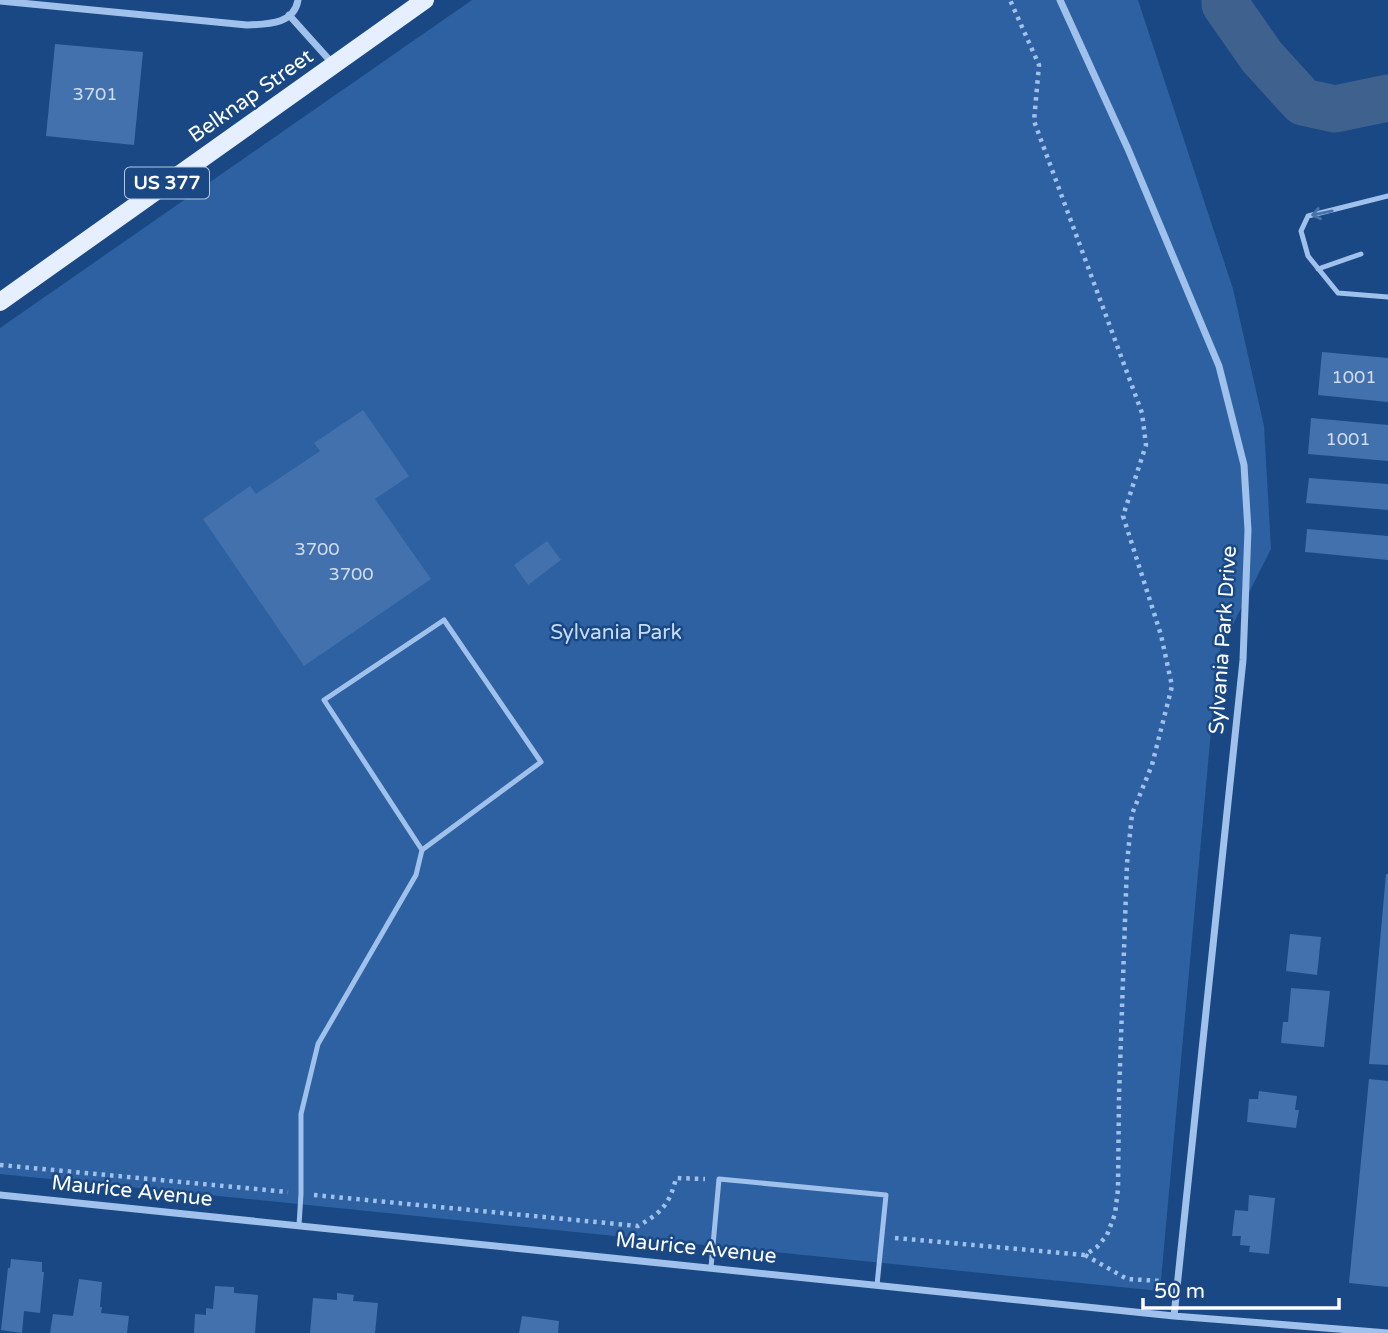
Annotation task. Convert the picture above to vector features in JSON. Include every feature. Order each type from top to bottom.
[{"type":"main road","name":"Belknap Street","points":[[0,302],[425,0]]},
{"type":"street","points":[[0,1],[247,25],[278,23],[298,5],[298,0]]},
{"type":"street","name":"Sylvania Park Drive","points":[[1060,0],[1128,149],[1219,366],[1244,465],[1248,530],[1243,660],[1174,1316]]},
{"type":"street","points":[[289,15],[334,65]]},
{"type":"street","name":"Maurice Avenue","points":[[0,1195],[1174,1316],[1388,1333]]},
{"type":"lane","points":[[1388,196],[1308,216],[1301,231],[1308,256],[1338,293],[1388,297]]},
{"type":"lane","points":[[1318,269],[1361,254]]},
{"type":"lane","points":[[299,1225],[302,1194],[301,1114],[318,1044],[416,875],[422,850],[541,762],[444,620],[324,700],[422,850]]},
{"type":"lane","points":[[710,1267],[719,1179],[886,1195],[877,1285]]},
{"type":"path","points":[[1010,0],[1039,65],[1034,121],[1142,413],[1146,445],[1123,516],[1161,635],[1172,686],[1152,765],[1132,814],[1115,1213],[1107,1235],[1097,1247],[1085,1255]]},
{"type":"path","points":[[0,1165],[638,1226],[656,1215],[672,1194],[676,1178],[719,1179]]},
{"type":"path","points":[[882,1237],[1085,1255],[1127,1279],[1178,1282]]},
{"type":"green space","name":"Sylvania Park","points":[[472,0],[1138,0],[1233,289],[1264,426],[1271,549],[1218,654],[1160,1291],[0,1174],[0,328]]},
{"type":"building","points":[[55,44],[143,52],[134,145],[46,136]]},
{"type":"building","points":[[1322,352],[1388,358],[1388,402],[1318,395]]},
{"type":"building","points":[[363,410],[409,476],[375,499],[431,579],[304,666],[203,519],[250,486],[256,494],[320,451],[314,443]]},
{"type":"building","points":[[1311,418],[1388,425],[1388,461],[1308,454]]},
{"type":"building","points":[[1309,478],[1388,484],[1388,510],[1306,503]]},
{"type":"building","points":[[1307,529],[1388,536],[1388,560],[1305,552]]},
{"type":"building","points":[[547,541],[561,560],[528,585],[514,565]]},
{"type":"building","points":[[1388,874],[1388,1065],[1369,1064]]},
{"type":"building","points":[[1290,934],[1321,937],[1317,975],[1286,971]]},
{"type":"building","points":[[1291,988],[1330,991],[1324,1047],[1281,1043],[1283,1022],[1288,1022]]},
{"type":"building","points":[[1369,1079],[1388,1081],[1388,1287],[1349,1283]]},
{"type":"building","points":[[1259,1091],[1297,1096],[1295,1110],[1299,1110],[1296,1128],[1247,1122],[1249,1099],[1258,1099]]},
{"type":"building","points":[[1249,1195],[1275,1198],[1269,1254],[1249,1252],[1250,1246],[1240,1245],[1241,1236],[1232,1236],[1235,1210],[1248,1211]]},
{"type":"building","points":[[11,1259],[42,1262],[44,1272],[40,1313],[24,1311],[22,1333],[1,1330]]},
{"type":"building","points":[[79,1279],[102,1282],[101,1313],[129,1316],[127,1333],[50,1333],[53,1314],[73,1316]]},
{"type":"building","points":[[215,1286],[234,1287],[234,1293],[258,1295],[255,1333],[194,1333],[195,1314],[206,1315],[206,1308],[213,1309]]},
{"type":"building","points":[[337,1293],[354,1295],[353,1301],[378,1303],[375,1333],[310,1333],[313,1298],[337,1300]]},
{"type":"building","points":[[522,1316],[559,1321],[558,1333],[519,1333]]},
{"type":"waterway","points":[[1225,0],[1225,4],[1262,57],[1303,102],[1335,109],[1388,98]]}]
